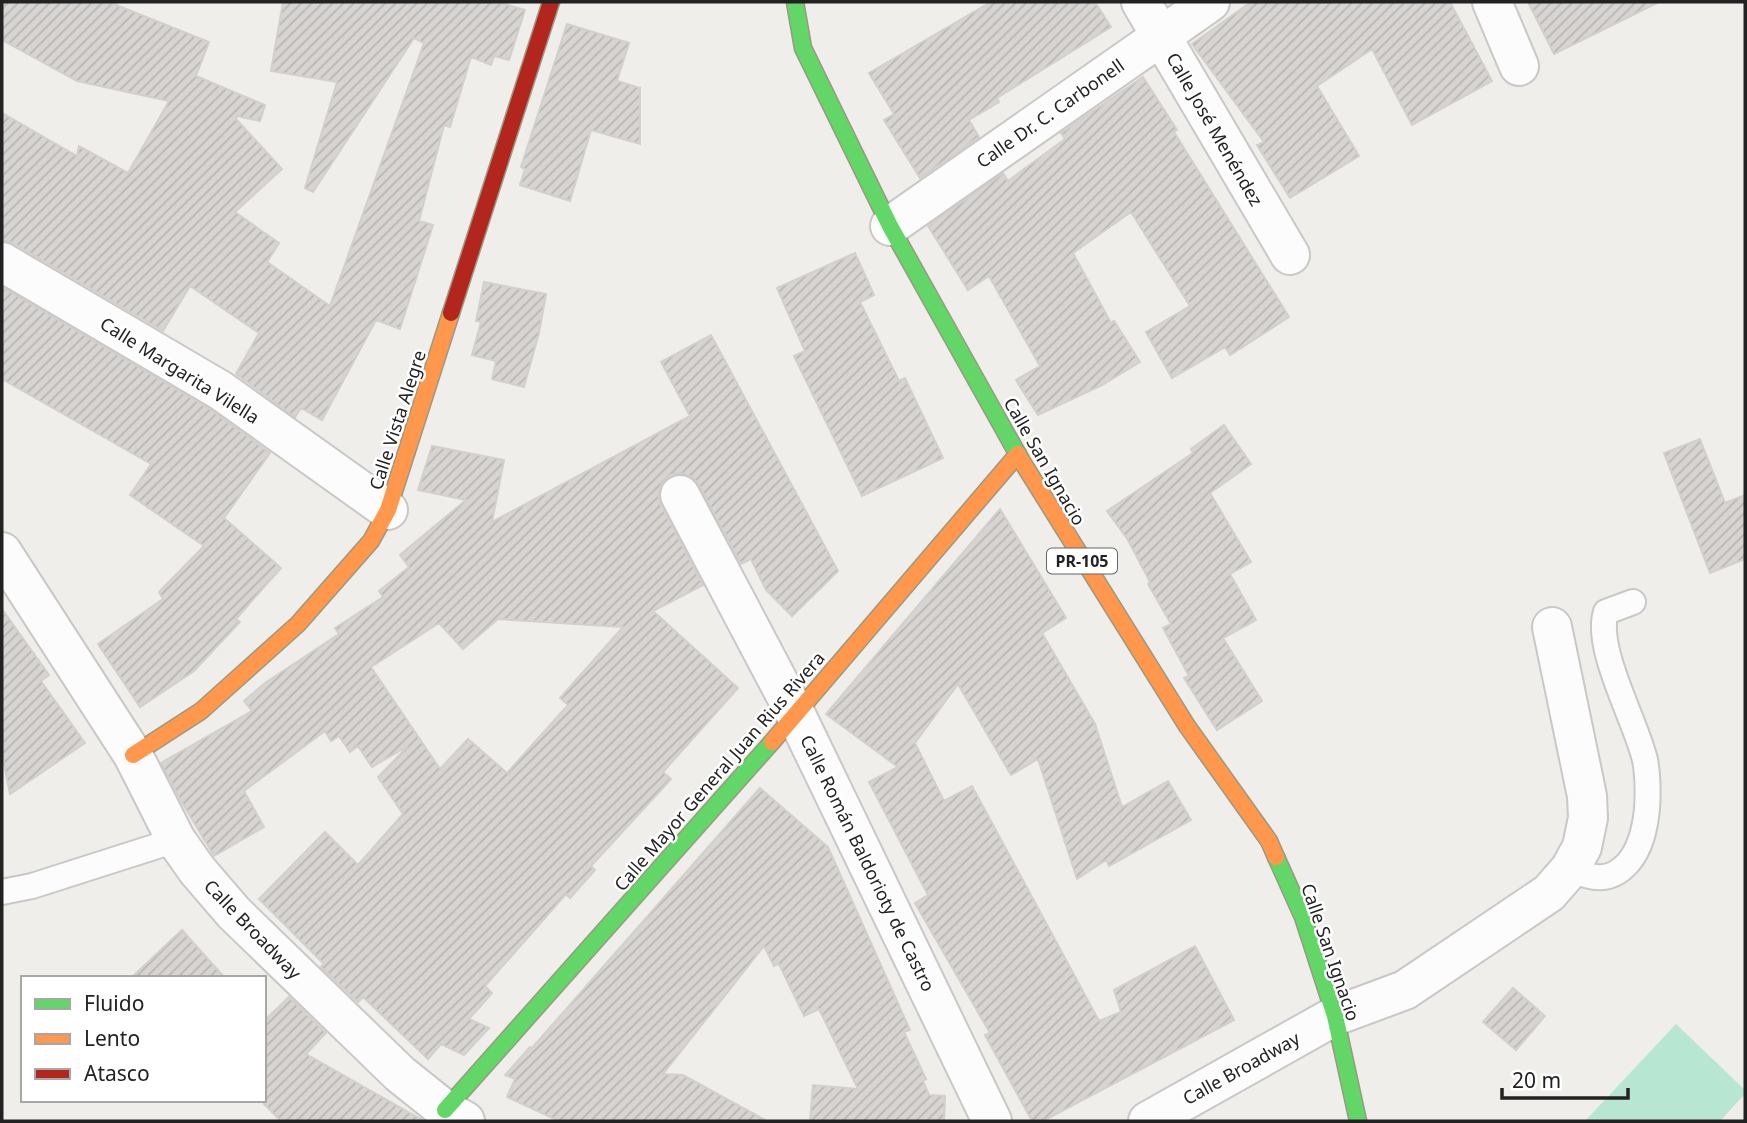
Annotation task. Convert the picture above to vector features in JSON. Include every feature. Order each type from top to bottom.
[{"type":"street","name":"Calle Vista Alegre","points":[[133,755],[201,711],[298,624],[371,541],[388,510],[551,2]]},
{"type":"street","name":"Calle San Ignacio","points":[[795,2],[803,48],[890,226],[1018,454],[1187,726],[1269,841],[1303,918],[1335,1016],[1358,1121]]},
{"type":"street","name":"Calle José Menéndez","points":[[1141,2],[1290,255]]},
{"type":"street","name":"Calle Dr. C. Carbonell","points":[[890,226],[1210,2]]},
{"type":"street","points":[[1492,2],[1519,66]]},
{"type":"street","name":"Calle Margarita Vilella","points":[[2,262],[220,390],[388,510]]},
{"type":"street","name":"Calle Mayor General Juan Rius Rivera","points":[[455,1116],[1018,454]]},
{"type":"street","name":"Calle Román Baldorioty de Castro","points":[[680,495],[796,715],[992,1121]]},
{"type":"street","name":"Calle Broadway","points":[[2,552],[133,755],[176,840],[197,870],[234,913],[400,1074],[455,1116]]},
{"type":"street","name":"Calle Broadway","points":[[1148,1121],[1335,1016],[1405,990],[1549,893],[1570,869],[1582,848],[1588,818],[1587,796],[1552,627]]},
{"type":"lane","points":[[1570,869],[1585,876],[1613,876],[1626,866],[1637,852],[1646,825],[1648,798],[1645,762],[1601,625],[1606,612],[1633,602]]},
{"type":"lane","points":[[2,892],[32,886],[176,840]]},
{"type":"green space","points":[[1676,1024],[1745,1090],[1745,1094],[1720,1121],[1585,1121]]},
{"type":"building","points":[[2,2],[109,2],[209,42],[196,76],[265,105],[260,121],[237,116],[236,119],[282,169],[235,212],[279,243],[267,262],[330,306],[424,43],[414,38],[313,192],[305,188],[337,82],[271,71],[283,2],[498,2],[525,10],[509,60],[494,56],[491,65],[471,57],[450,127],[444,125],[419,221],[433,225],[400,329],[376,320],[322,420],[301,408],[295,417],[236,374],[259,333],[190,286],[163,331],[13,243],[2,240],[2,113],[77,156],[79,146],[128,173],[169,101],[77,81],[2,40]]},
{"type":"building","points":[[991,2],[1095,2],[1111,27],[997,98],[999,102],[969,120],[979,137],[920,178],[884,120],[894,114],[869,73]]},
{"type":"building","points":[[1251,2],[1450,2],[1492,81],[1412,125],[1372,49],[1317,86],[1359,156],[1290,198],[1257,145],[1264,142],[1192,44]]},
{"type":"building","points":[[1528,2],[1659,2],[1554,54]]},
{"type":"building","points":[[567,24],[629,43],[617,81],[640,88],[640,144],[591,130],[570,201],[520,185],[525,169],[521,167]]},
{"type":"building","points":[[1143,77],[1177,130],[1174,132],[1289,317],[1230,355],[1225,347],[1172,378],[1146,332],[1190,306],[1131,212],[1073,253],[1111,323],[1114,321],[1140,362],[1102,385],[1038,415],[1016,380],[1040,366],[989,276],[968,290],[928,226],[1003,173],[1008,181],[1065,139],[1061,133]]},
{"type":"building","points":[[855,253],[874,295],[860,302],[899,381],[905,378],[943,458],[862,496],[794,356],[805,351],[777,288]]},
{"type":"building","points":[[484,282],[546,294],[539,333],[524,387],[492,379],[496,361],[472,355],[481,322],[476,321]]},
{"type":"building","points":[[2,287],[208,408],[270,453],[224,518],[281,568],[236,619],[240,622],[194,671],[140,707],[98,644],[163,599],[159,592],[204,546],[130,495],[151,464],[2,379]]},
{"type":"building","points":[[711,335],[838,571],[792,616],[766,590],[751,559],[741,564],[699,485],[692,477],[680,473],[670,475],[662,483],[658,493],[661,505],[703,585],[653,611],[738,688],[663,772],[671,779],[591,866],[595,870],[570,898],[566,894],[485,986],[492,993],[469,1019],[489,1028],[464,1055],[441,1044],[428,1059],[363,997],[358,1002],[321,967],[324,964],[259,899],[325,832],[358,865],[403,814],[378,777],[408,746],[372,767],[358,746],[350,752],[339,736],[331,741],[325,731],[244,791],[264,827],[214,856],[161,763],[252,711],[244,701],[265,683],[339,634],[335,628],[383,597],[379,591],[409,567],[400,555],[466,500],[418,490],[432,446],[504,460],[492,522],[690,416],[661,362]],"holes":[[[498,619],[623,627],[560,698],[568,705],[507,773],[468,739],[440,769],[371,667],[439,623],[463,649]]]},
{"type":"building","points":[[1224,425],[1251,464],[1210,493],[1251,562],[1230,574],[1256,620],[1223,638],[1262,701],[1217,730],[1184,678],[1189,676],[1163,628],[1171,624],[1148,584],[1150,582],[1128,540],[1107,511],[1193,453],[1191,449]]},
{"type":"building","points":[[1700,439],[1725,503],[1745,495],[1745,559],[1710,573],[1664,453]]},
{"type":"building","points":[[1000,509],[1066,618],[1042,633],[1095,724],[1122,807],[1168,781],[1191,820],[1109,866],[1106,860],[1077,879],[1038,759],[1011,775],[958,684],[915,743],[944,801],[972,786],[1099,1021],[1121,1012],[1114,990],[1195,946],[1234,1020],[1043,1121],[1032,1121],[985,1035],[990,1033],[915,903],[928,895],[869,782],[898,767],[826,714]]},
{"type":"building","points":[[2,609],[49,675],[41,681],[85,743],[10,794],[2,754]]},
{"type":"building","points":[[760,788],[828,847],[910,1030],[904,1032],[926,1079],[923,1081],[929,1095],[945,1096],[944,1121],[810,1121],[813,1085],[858,1089],[819,1009],[804,1016],[779,964],[774,966],[764,946],[663,1074],[683,1075],[767,1121],[559,1121],[507,1097],[515,1079],[505,1075],[530,1047],[532,1048]]},
{"type":"building","points":[[182,930],[223,976],[133,976]]},
{"type":"building","points":[[1513,988],[1545,1016],[1516,1050],[1483,1022]]},
{"type":"building","points":[[289,997],[326,1033],[306,1054],[424,1121],[281,1121],[264,1104],[266,1019]]},
{"type":"traffic: fast","points":[[795,2],[803,48],[890,226],[1021,460]]},
{"type":"traffic: fast","points":[[445,1110],[772,742]]},
{"type":"traffic: fast","points":[[1276,857],[1303,917],[1335,1016],[1358,1121]]},
{"type":"traffic: slow","points":[[133,755],[201,711],[298,624],[371,541],[388,510],[451,313]]},
{"type":"traffic: slow","points":[[772,742],[1018,454]]},
{"type":"traffic: slow","points":[[1021,460],[1187,726],[1269,841],[1276,857]]},
{"type":"traffic: jam","points":[[451,313],[551,2]]}]
